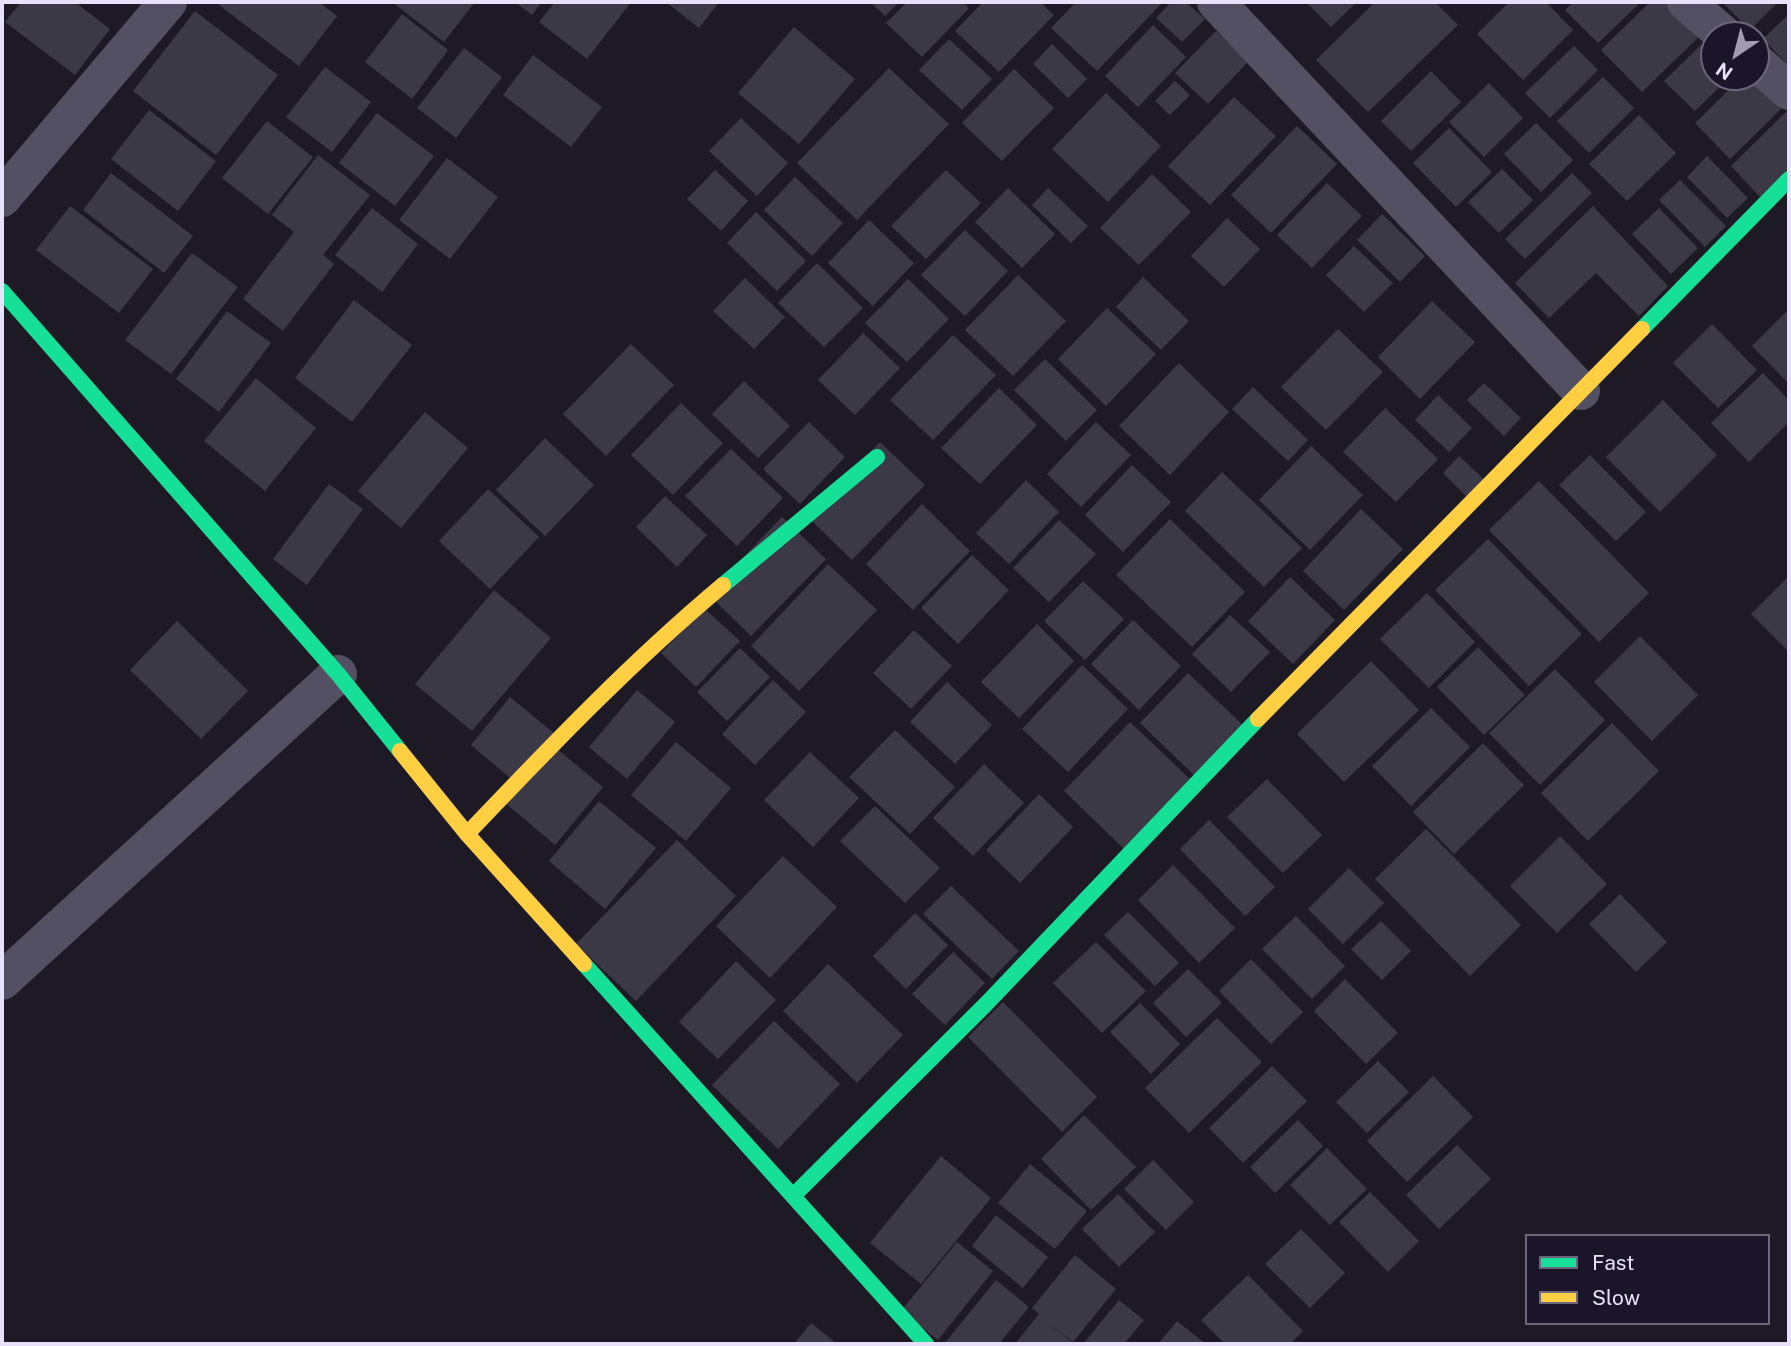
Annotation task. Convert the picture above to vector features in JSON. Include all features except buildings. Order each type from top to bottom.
[{"type":"street","points":[[2,198],[168,2]]},
{"type":"street","points":[[1686,2],[1708,21]]},
{"type":"street","points":[[1229,6],[1581,391]]},
{"type":"street","points":[[1770,74],[1789,91]]},
{"type":"street","points":[[794,1195],[986,1004],[1146,833],[1789,179]]},
{"type":"street","points":[[2,291],[338,674],[467,834],[926,1344]]},
{"type":"street","points":[[467,834],[572,724],[673,627],[877,457]]},
{"type":"street","points":[[2,981],[338,674]]},
{"type":"traffic: fast","points":[[1642,329],[1789,179]]},
{"type":"traffic: fast","points":[[2,291],[338,674],[400,751]]},
{"type":"traffic: fast","points":[[723,585],[877,457]]},
{"type":"traffic: fast","points":[[794,1195],[986,1004],[1258,719]]},
{"type":"traffic: fast","points":[[584,964],[926,1344]]},
{"type":"traffic: slow","points":[[1258,719],[1642,329]]},
{"type":"traffic: slow","points":[[467,834],[623,675],[723,585]]},
{"type":"traffic: slow","points":[[400,751],[467,834],[584,964]]}]
